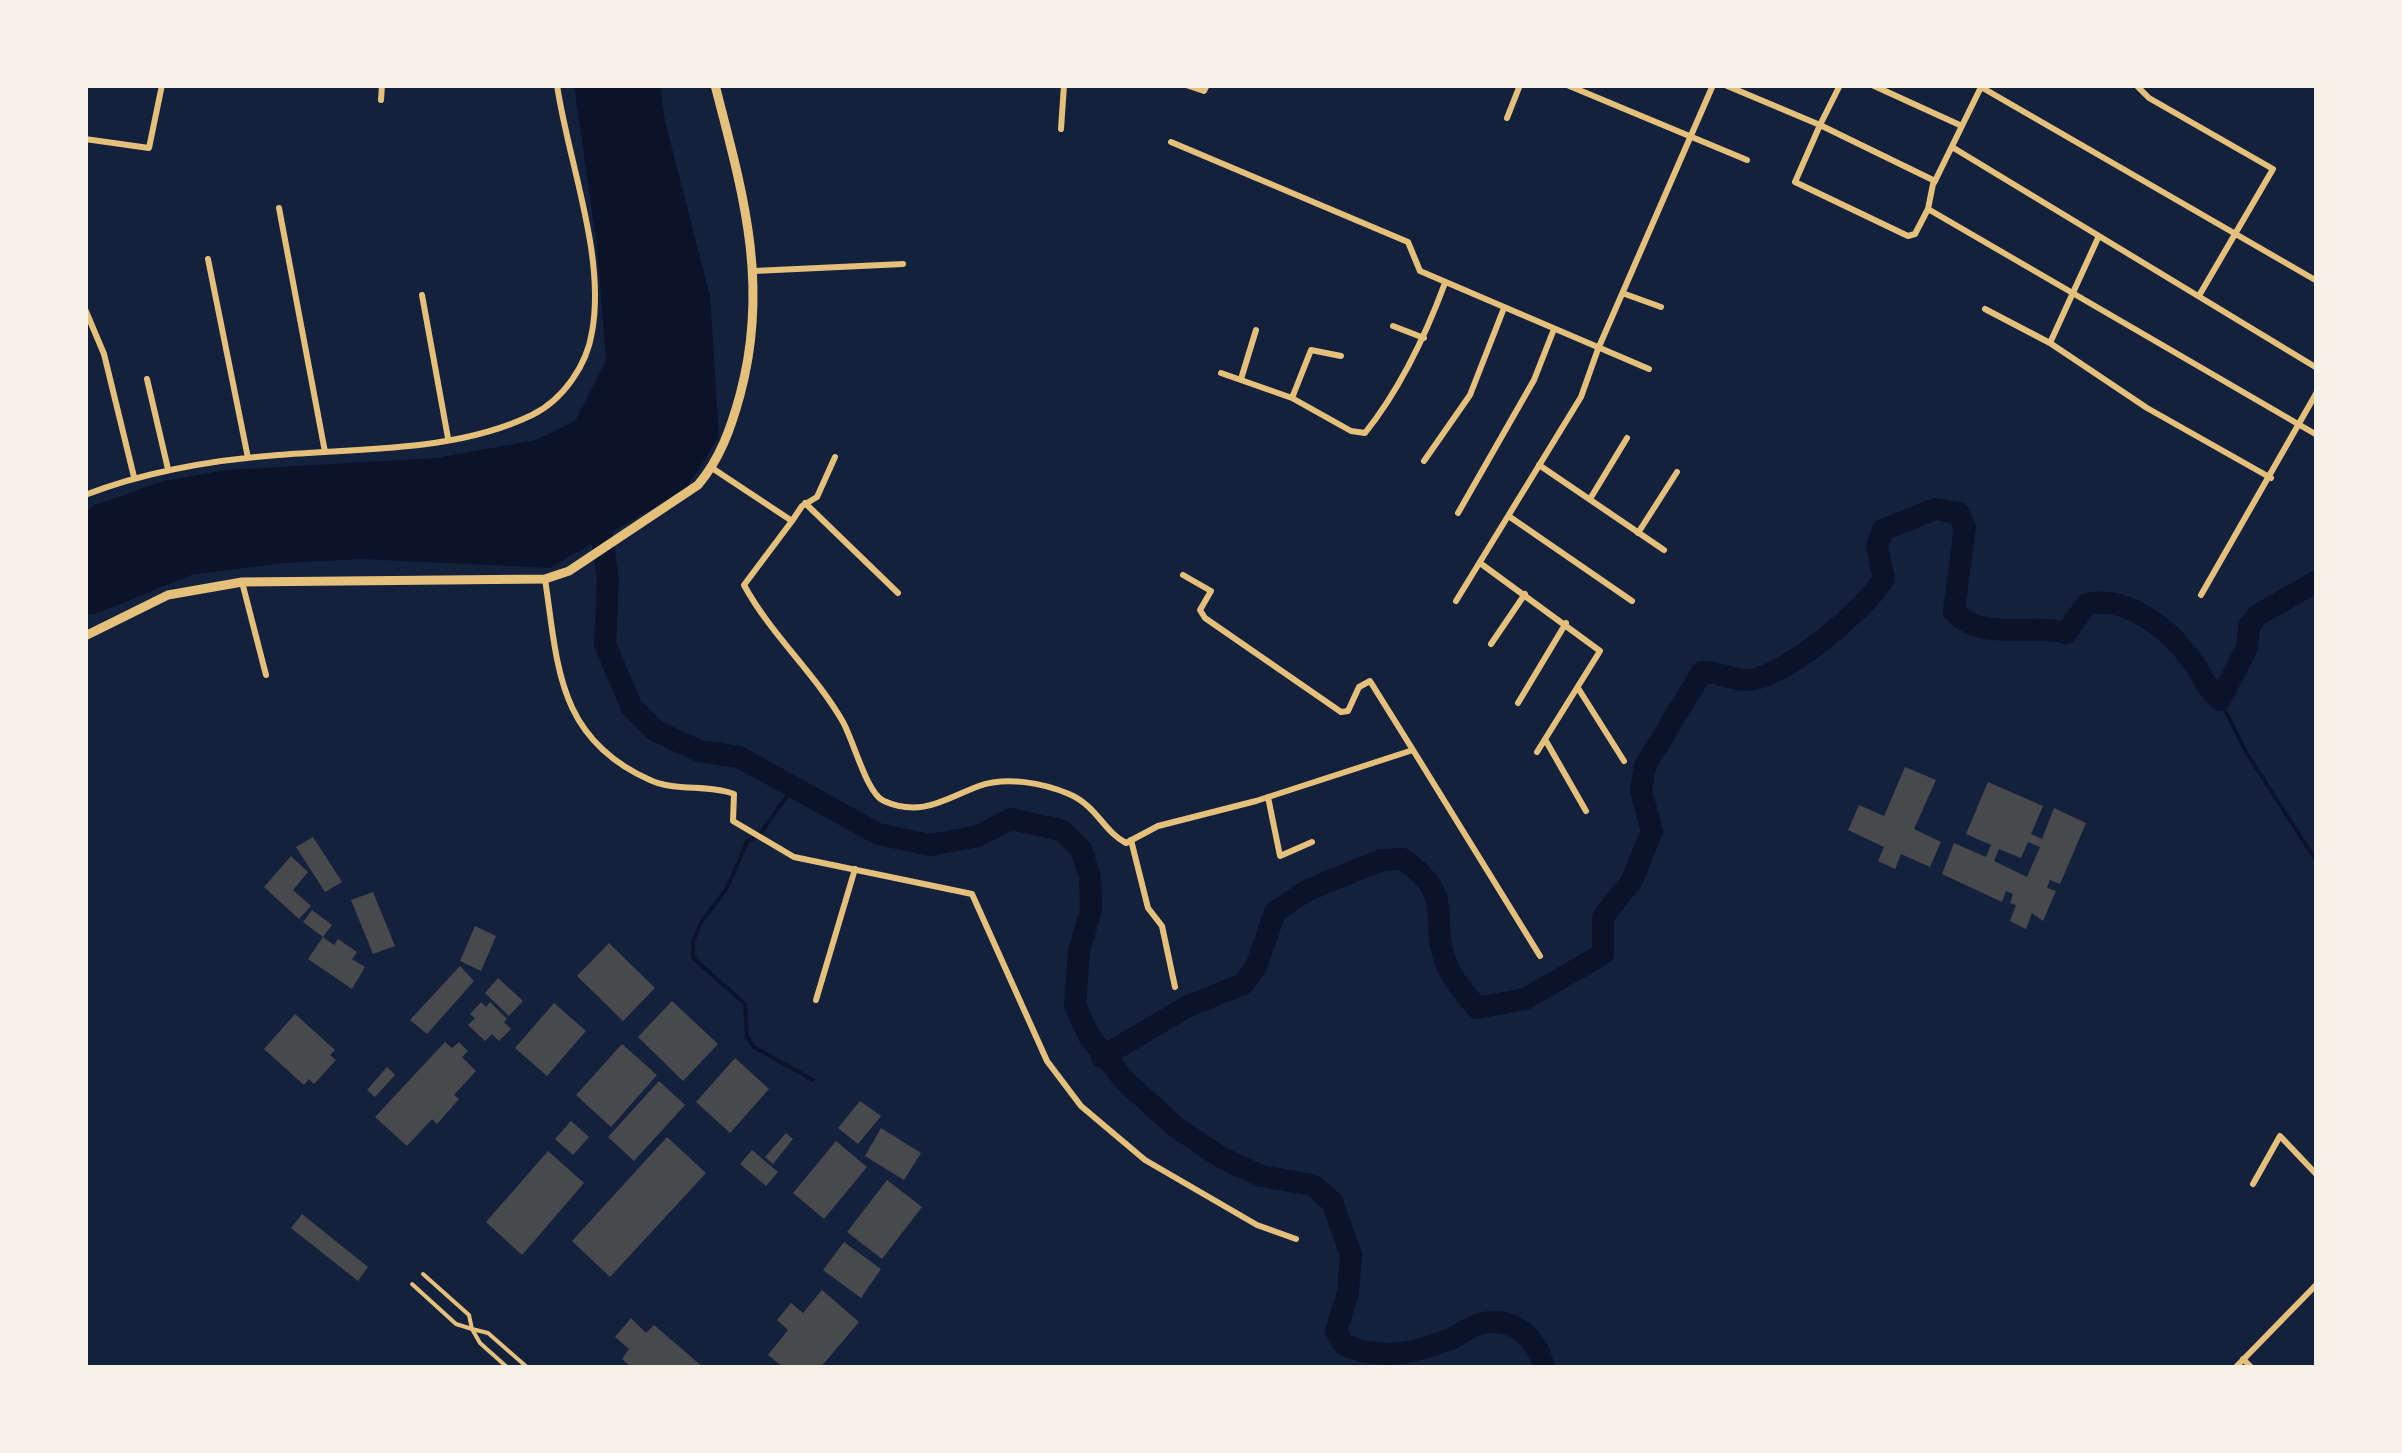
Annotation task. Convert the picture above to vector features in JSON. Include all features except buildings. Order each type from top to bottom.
[{"type":"street","points":[[85,138],[149,148],[162,85]]},
{"type":"street","points":[[381,100],[382,85]]},
{"type":"street","points":[[85,484],[87,494],[168,469],[448,438],[535,414],[572,380],[588,349],[595,310],[593,278],[557,85]]},
{"type":"street","points":[[85,636],[168,594],[242,582],[545,579],[568,571],[678,502],[712,468],[733,420],[756,314],[754,272],[737,172],[715,85]]},
{"type":"street","points":[[1061,129],[1064,85]]},
{"type":"street","points":[[1186,85],[1204,91],[1207,85]]},
{"type":"street","points":[[1507,118],[1520,85]]},
{"type":"street","points":[[1567,85],[1747,160]]},
{"type":"street","points":[[1456,600],[1582,397],[1598,349],[1713,85]]},
{"type":"street","points":[[1725,85],[1820,125],[1935,182]]},
{"type":"street","points":[[1840,85],[1795,181],[1798,186],[1908,236],[1915,234],[1928,209],[1935,182],[1981,86],[2317,282]]},
{"type":"street","points":[[1872,85],[1962,126]]},
{"type":"street","points":[[2136,85],[2149,98],[2274,169],[2200,294]]},
{"type":"street","points":[[1171,142],[1408,242],[1420,271],[1649,369]]},
{"type":"street","points":[[1952,147],[2317,368]]},
{"type":"street","points":[[279,208],[325,452]]},
{"type":"street","points":[[1928,209],[2317,436]]},
{"type":"street","points":[[2050,344],[2098,238]]},
{"type":"street","points":[[208,260],[248,458]]},
{"type":"street","points":[[754,272],[904,264]]},
{"type":"street","points":[[1222,373],[1292,398],[1350,431],[1365,433],[1386,406],[1424,338],[1445,283]]},
{"type":"street","points":[[1625,294],[1661,307]]},
{"type":"street","points":[[422,295],[448,438]]},
{"type":"street","points":[[1424,461],[1470,395],[1504,308]]},
{"type":"street","points":[[85,309],[107,364],[134,478]]},
{"type":"street","points":[[1985,310],[2050,344],[2147,408],[2271,478]]},
{"type":"street","points":[[1393,326],[1424,338]]},
{"type":"street","points":[[1458,513],[1534,380],[1554,329]]},
{"type":"street","points":[[1241,379],[1256,330]]},
{"type":"street","points":[[1292,398],[1311,350],[1341,356]]},
{"type":"street","points":[[147,379],[168,469]]},
{"type":"street","points":[[2201,595],[2317,392]]},
{"type":"street","points":[[1590,499],[1627,438]]},
{"type":"street","points":[[835,457],[817,497],[805,503],[744,585],[762,619],[841,718],[863,762],[869,788],[878,799],[933,808],[979,786],[1026,783],[1068,794],[1095,808],[1126,844],[1158,826],[1268,797],[1413,750]]},
{"type":"street","points":[[1539,466],[1664,550]]},
{"type":"street","points":[[712,468],[792,521]]},
{"type":"street","points":[[1638,534],[1677,472]]},
{"type":"street","points":[[805,503],[898,593]]},
{"type":"street","points":[[1510,517],[1632,601]]},
{"type":"street","points":[[1480,563],[1600,651],[1537,752]]},
{"type":"street","points":[[1183,575],[1211,590],[1200,610],[1205,618],[1341,712],[1348,711],[1359,687],[1370,681],[1540,956]]},
{"type":"street","points":[[545,579],[559,683],[565,700],[614,757],[650,780],[734,794],[733,820],[760,840],[794,857],[976,897],[1048,1060],[1081,1106],[1145,1160],[1257,1225],[1296,1239]]},
{"type":"street","points":[[242,582],[266,675]]},
{"type":"street","points":[[1491,644],[1525,594]]},
{"type":"street","points":[[1518,703],[1566,623]]},
{"type":"street","points":[[1578,688],[1624,761]]},
{"type":"street","points":[[1546,741],[1586,811]]},
{"type":"street","points":[[1268,797],[1280,856],[1312,842]]},
{"type":"street","points":[[1130,839],[1148,908],[1162,926],[1175,987]]},
{"type":"street","points":[[816,1000],[855,868]]},
{"type":"street","points":[[2253,1184],[2280,1136],[2317,1175]]},
{"type":"street","points":[[2234,1368],[2317,1284]]},
{"type":"street","points":[[2243,1359],[2252,1368]]},
{"type":"lane","points":[[424,1274],[468,1315],[480,1343],[508,1368]]},
{"type":"lane","points":[[412,1284],[456,1324],[488,1333],[528,1368]]},
{"type":"water","points":[[574,85],[660,85],[665,121],[710,296],[719,437],[686,489],[550,568],[362,559],[284,563],[191,575],[96,614],[85,614],[85,514],[93,506],[163,481],[227,470],[436,458],[536,440],[575,421],[606,360],[597,246]]},
{"type":"waterway","points":[[598,508],[608,580],[605,644],[631,706],[656,731],[699,751],[739,757],[878,834],[931,845],[978,836],[1011,819],[1061,830],[1081,849],[1090,877],[1091,910],[1079,951],[1075,1006],[1089,1036],[1126,1082],[1176,1127],[1222,1158],[1261,1176],[1313,1185],[1332,1202],[1351,1254],[1348,1293],[1336,1331],[1343,1344],[1369,1353],[1408,1352],[1448,1340],[1479,1324],[1505,1323],[1530,1339],[1544,1368]]},
{"type":"waterway","points":[[1102,1057],[1188,1006],[1243,984],[1256,967],[1275,912],[1306,891],[1381,860],[1403,859],[1430,886],[1436,897],[1446,963],[1477,1008],[1525,999],[1603,954],[1603,917],[1632,880],[1652,831],[1641,791],[1645,766],[1702,672],[1748,680],[1764,676],[1802,655],[1842,624],[1884,579],[1877,546],[1883,530],[1935,509],[1958,513],[1965,527],[1954,611],[1965,621],[1992,629],[2066,633],[2087,604],[2117,605],[2146,617],[2172,637],[2220,700],[2247,647],[2249,626],[2258,615],[2317,581]]},
{"type":"waterway","points":[[2220,700],[2246,752],[2317,862]]},
{"type":"waterway","points":[[792,789],[760,834],[747,842],[727,888],[702,921],[693,941],[693,958],[745,1004],[747,1037],[754,1047],[813,1080]]}]
